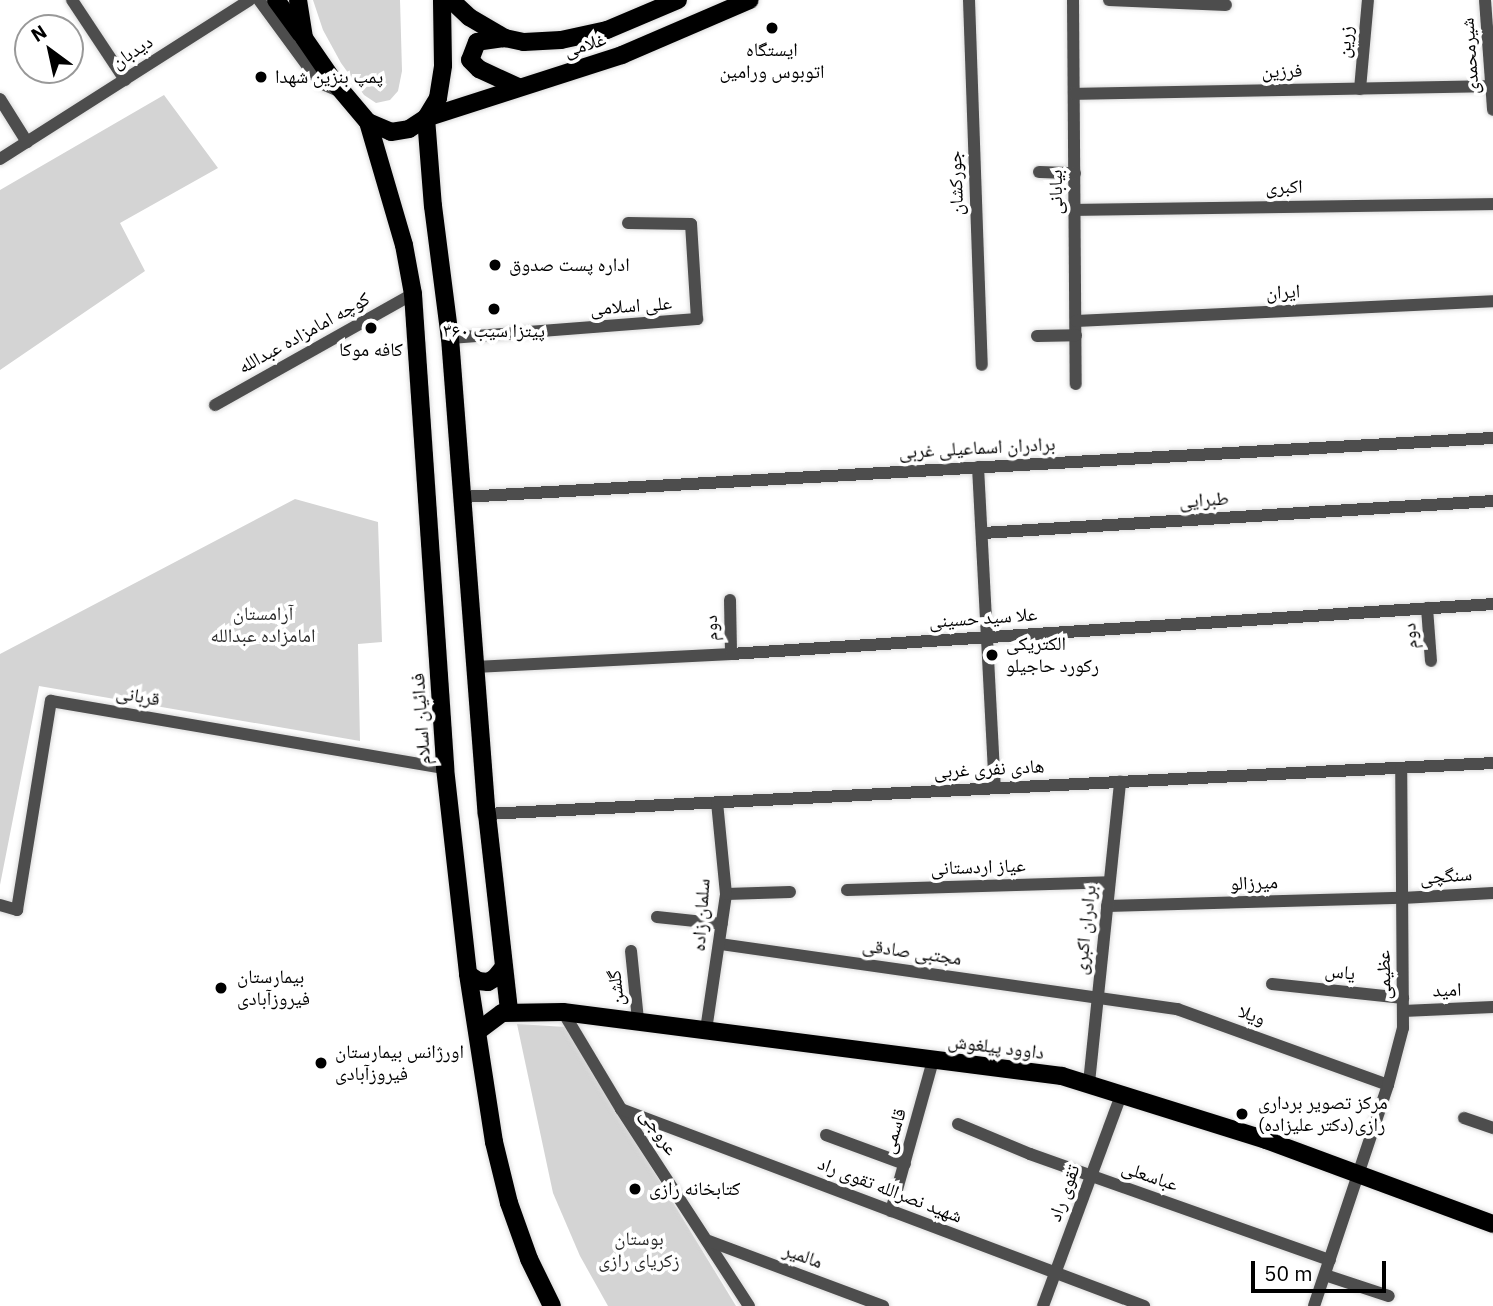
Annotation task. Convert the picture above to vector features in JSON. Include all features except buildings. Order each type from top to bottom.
[{"type":"main road","points":[[276,0],[368,122]]},
{"type":"main road","points":[[298,0],[304,38]]},
{"type":"main road","points":[[442,0],[443,65],[438,98],[426,118],[433,206],[450,338],[487,814],[509,1011],[494,1016],[478,1031]]},
{"type":"main road","name":"غلامی","points":[[451,0],[469,17],[505,38],[524,41],[561,40],[607,30],[678,0]]},
{"type":"main road","name":"غلامی","points":[[368,122],[391,132],[409,129],[426,118],[622,55],[750,0]]},
{"type":"main road","points":[[505,38],[477,42],[470,60],[479,69],[518,87]]},
{"type":"main road","name":"فدائیان اسلام","points":[[368,122],[404,244],[412,294],[445,768],[468,975],[503,1184],[529,1259],[552,1306]]},
{"type":"main road","points":[[468,975],[478,981],[488,982],[504,967]]},
{"type":"main road","name":"داوود پیلغوش","points":[[509,1011],[563,1012],[638,1020],[1089,1083],[1266,1140],[1493,1224]]},
{"type":"street","points":[[72,0],[125,80]]},
{"type":"street","name":"دیدبان","points":[[0,159],[250,0]]},
{"type":"street","points":[[259,0],[320,83],[345,94]]},
{"type":"street","name":"جورکشان","points":[[969,0],[982,365]]},
{"type":"street","name":"بیابانی","points":[[1073,0],[1076,384]]},
{"type":"street","points":[[1110,0],[1226,5]]},
{"type":"street","name":"زرین","points":[[1360,89],[1368,0]]},
{"type":"street","name":"شیرمحمدی","points":[[1485,0],[1490,26],[1493,110]]},
{"type":"street","name":"فرزین","points":[[1074,94],[1491,86]]},
{"type":"street","points":[[0,99],[27,142]]},
{"type":"street","points":[[1039,173],[1075,173]]},
{"type":"street","name":"اکبری","points":[[1075,210],[1493,204]]},
{"type":"street","name":"علی اسلامی","points":[[450,338],[697,319],[691,224],[628,223]]},
{"type":"street","name":"کوچه امامزاده عبدالله","points":[[215,405],[412,294]]},
{"type":"street","name":"ایران","points":[[1076,321],[1493,301]]},
{"type":"street","points":[[1037,336],[1076,335]]},
{"type":"street","name":"برادران اسماعیلی غربی","points":[[463,497],[1493,438]]},
{"type":"street","points":[[978,467],[995,788]]},
{"type":"street","name":"طبرایی","points":[[983,533],[1493,501]]},
{"type":"street","name":"دوم","points":[[730,600],[731,654]]},
{"type":"street","name":"علا سید حسینی","points":[[476,667],[731,654],[1493,604]]},
{"type":"street","name":"دوم","points":[[1427,608],[1431,661]]},
{"type":"street","name":"قربانی","points":[[0,905],[17,910],[51,701],[445,768]]},
{"type":"street","name":"هادی نفری غربی","points":[[487,814],[1493,763]]},
{"type":"street","name":"عظیمی","points":[[1314,1306],[1399,1052],[1403,1004],[1401,768]]},
{"type":"street","name":"برادران اکبری","points":[[1089,1083],[1119,782]]},
{"type":"street","name":"سلمان زاده","points":[[706,1030],[726,894],[717,803]]},
{"type":"street","name":"عیاز اردستانی","points":[[847,890],[1109,882]]},
{"type":"street","points":[[726,894],[790,892]]},
{"type":"street","name":"سنگچی","points":[[1402,898],[1493,892]]},
{"type":"street","name":"میرزالو","points":[[1107,906],[1402,898]]},
{"type":"street","points":[[657,917],[722,924]]},
{"type":"street","name":"مجتبی صادقی","points":[[720,944],[1098,998]]},
{"type":"street","name":"گلشن","points":[[631,951],[638,1020]]},
{"type":"street","name":"یاس","points":[[1272,984],[1403,1004]]},
{"type":"street","name":"ویلا","points":[[1098,998],[1177,1009],[1388,1085]]},
{"type":"street","name":"امید","points":[[1403,1004],[1493,1007]]},
{"type":"street","name":"عروجی","points":[[563,1012],[621,1109],[749,1306]]},
{"type":"street","name":"قاسمی","points":[[891,1211],[933,1060]]},
{"type":"street","name":"تقوی راد","points":[[1043,1306],[1122,1093]]},
{"type":"street","name":"شهید نصرالله تقوی راد","points":[[621,1109],[1144,1306]]},
{"type":"street","points":[[1464,1118],[1493,1128]]},
{"type":"street","name":"عباسعلی","points":[[958,1124],[1091,1176],[1330,1259]]},
{"type":"street","points":[[825,1135],[905,1164]]},
{"type":"street","name":"مالمیر","points":[[709,1241],[883,1306]]},
{"type":"street","points":[[1325,1275],[1389,1296]]},
{"type":"green space","points":[[313,0],[400,0],[402,71],[398,91],[390,100],[376,103],[364,95],[341,63],[323,30]]},
{"type":"green space","points":[[164,95],[218,168],[120,223],[145,271],[0,370],[0,190]]},
{"type":"green space","name":"آرامستان امامزاده عبدالله","points":[[295,499],[378,522],[382,642],[358,644],[360,741],[39,686],[0,885],[0,654]]},
{"type":"green space","name":"بوستان زکریای رازی","points":[[517,1024],[566,1027],[736,1306],[608,1306],[580,1256],[553,1193]]},
{"type":"place","name":"ایستگاه اتوبوس ورامین","points":[[772,28]]},
{"type":"place","name":"پمپ بنزین شهدا","points":[[261,77]]},
{"type":"place","name":"اداره پست صدوق","points":[[495,265]]},
{"type":"place","name":"پیتزا سیب ۳۶۰","points":[[494,309]]},
{"type":"place","name":"کافه موکا","points":[[371,328]]},
{"type":"place","name":"الکتریکی رکورد حاجیلو","points":[[992,655]]},
{"type":"place","name":"بیمارستان فیروزآبادی","points":[[221,988]]},
{"type":"place","name":"اورژانس بیمارستان فیروزآبادی","points":[[321,1063]]},
{"type":"place","name":"مرکز تصویر برداری رازی(دکتر علیزاده)","points":[[1242,1114]]},
{"type":"place","name":"کتابخانه رازی","points":[[635,1189]]}]
